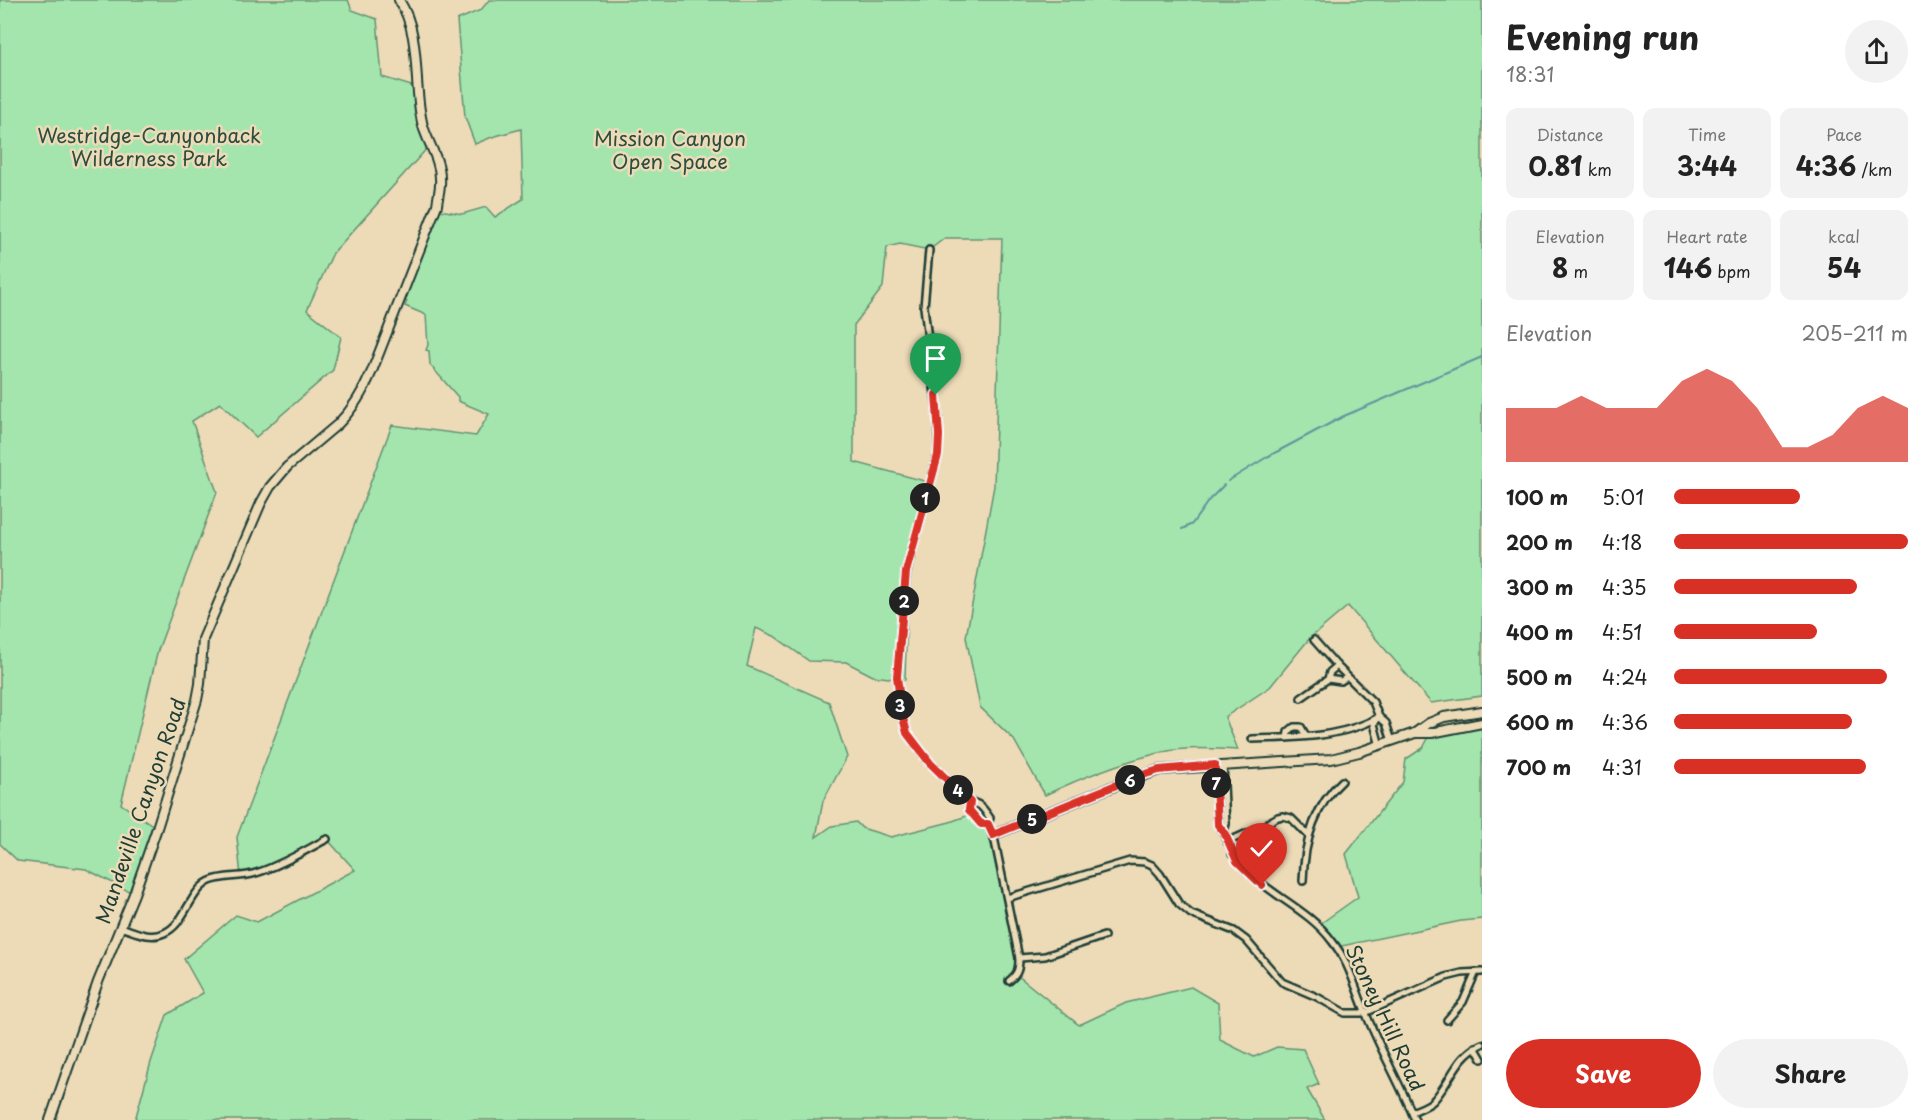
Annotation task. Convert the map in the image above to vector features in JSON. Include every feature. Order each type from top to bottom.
[{"type":"street","name":"Mandeville Canyon Road","points":[[50,1120],[157,828],[197,700],[203,639],[246,537],[261,503],[278,476],[338,424],[348,414],[361,394],[436,205],[440,177],[437,161],[423,124],[412,38],[402,1]]},
{"type":"street","points":[[929,250],[924,307],[938,418],[938,455],[906,572],[897,677],[907,733],[930,763],[970,802],[977,803],[988,819],[1019,958],[1019,970],[1009,981]]},
{"type":"street","points":[[1314,640],[1373,702],[1379,717],[1386,723],[1392,741]]},
{"type":"street","points":[[1328,680],[1330,672],[1337,666]]},
{"type":"street","points":[[1301,698],[1328,680],[1341,681],[1347,677]]},
{"type":"street","points":[[993,835],[1136,777],[1166,769],[1331,759],[1380,746],[1415,733],[1429,723],[1444,717],[1482,711]]},
{"type":"street","points":[[1252,739],[1306,736],[1355,727],[1379,717]]},
{"type":"street","points":[[1379,717],[1374,724],[1380,746]]},
{"type":"street","points":[[1415,733],[1431,733],[1482,723]]},
{"type":"street","points":[[1287,738],[1288,732],[1294,726],[1301,727],[1306,736]]},
{"type":"street","name":"Stoney Hill Road","points":[[1219,765],[1226,824],[1224,832]]},
{"type":"street","name":"Stoney Hill Road","points":[[1219,765],[1216,806],[1218,825],[1224,832],[1232,854],[1244,869],[1262,885],[1328,935],[1346,962],[1365,1013],[1415,1120]]},
{"type":"street","points":[[1303,881],[1308,835],[1324,802],[1342,781]]},
{"type":"street","points":[[970,802],[969,810],[981,824],[988,819]]},
{"type":"street","points":[[1216,806],[1224,805]]},
{"type":"street","points":[[1232,854],[1253,841],[1258,832],[1269,822],[1283,816],[1290,818],[1308,835]]},
{"type":"street","points":[[978,820],[988,819]]},
{"type":"street","points":[[1227,842],[1247,833],[1258,832]]},
{"type":"street","points":[[120,927],[151,936],[165,933],[180,919],[210,881],[242,877],[265,870],[327,839]]},
{"type":"street","points":[[1007,898],[1130,861],[1145,862],[1156,869],[1174,898],[1186,910],[1199,918],[1234,931],[1246,940],[1282,982],[1308,992],[1345,1013],[1365,1013],[1446,977],[1479,972]]},
{"type":"street","points":[[1019,958],[1045,956],[1104,936]]},
{"type":"street","points":[[1447,1020],[1462,1002],[1479,972]]},
{"type":"street","points":[[1412,1112],[1432,1102],[1459,1060],[1482,1044]]},
{"type":"street","points":[[1475,1047],[1482,1059]]},
{"type":"green space","name":"Westridge-Canyonback Wilderness Park","points":[[0,0],[348,0],[352,10],[377,19],[382,77],[418,88],[430,145],[333,253],[307,310],[341,337],[333,370],[256,437],[220,403],[192,421],[217,492],[158,650],[121,804],[157,828],[134,894],[86,869],[18,861],[0,844]]},
{"type":"green space","name":"Mission Canyon Open Space","points":[[489,0],[1482,0],[1482,696],[1431,703],[1348,606],[1309,639],[1270,687],[1225,717],[1238,750],[1168,751],[1105,769],[1045,795],[1014,740],[980,707],[966,637],[994,486],[1002,238],[945,238],[929,250],[900,244],[887,247],[883,287],[854,325],[854,462],[932,483],[911,574],[907,612],[905,680],[873,676],[846,662],[809,661],[774,636],[756,628],[747,666],[829,702],[847,757],[823,801],[816,837],[832,826],[856,822],[862,828],[891,837],[950,822],[980,811],[990,828],[1019,958],[1017,975],[1079,1025],[1126,1003],[1191,987],[1218,1003],[1220,1040],[1254,1057],[1277,1047],[1303,1049],[1319,1084],[1307,1089],[1325,1120],[135,1120],[167,1015],[203,993],[184,959],[236,915],[257,922],[355,870],[327,839],[265,870],[241,877],[237,837],[392,425],[476,436],[489,414],[458,401],[458,397],[430,365],[429,351],[426,350],[428,345],[426,315],[405,306],[407,301],[400,298],[435,209],[462,214],[486,207],[495,217],[523,199],[521,129],[475,144],[465,117],[457,20],[481,10]]},
{"type":"green space","points":[[1482,723],[1482,919],[1461,921],[1337,947],[1317,926],[1358,897],[1346,854],[1403,782],[1406,759],[1423,748],[1431,733]]},
{"type":"waterway","points":[[1228,481],[1267,457],[1344,416],[1482,357]]},
{"type":"waterway","points":[[1182,529],[1192,524],[1209,500],[1224,485]]},
{"type":"route","points":[[936,395],[938,455],[906,572],[897,677],[899,699],[907,733],[930,763],[970,802],[969,810],[981,824],[988,824],[993,835],[1136,777],[1159,770],[1215,765],[1218,825],[1224,832],[1237,861],[1262,885]]}]
